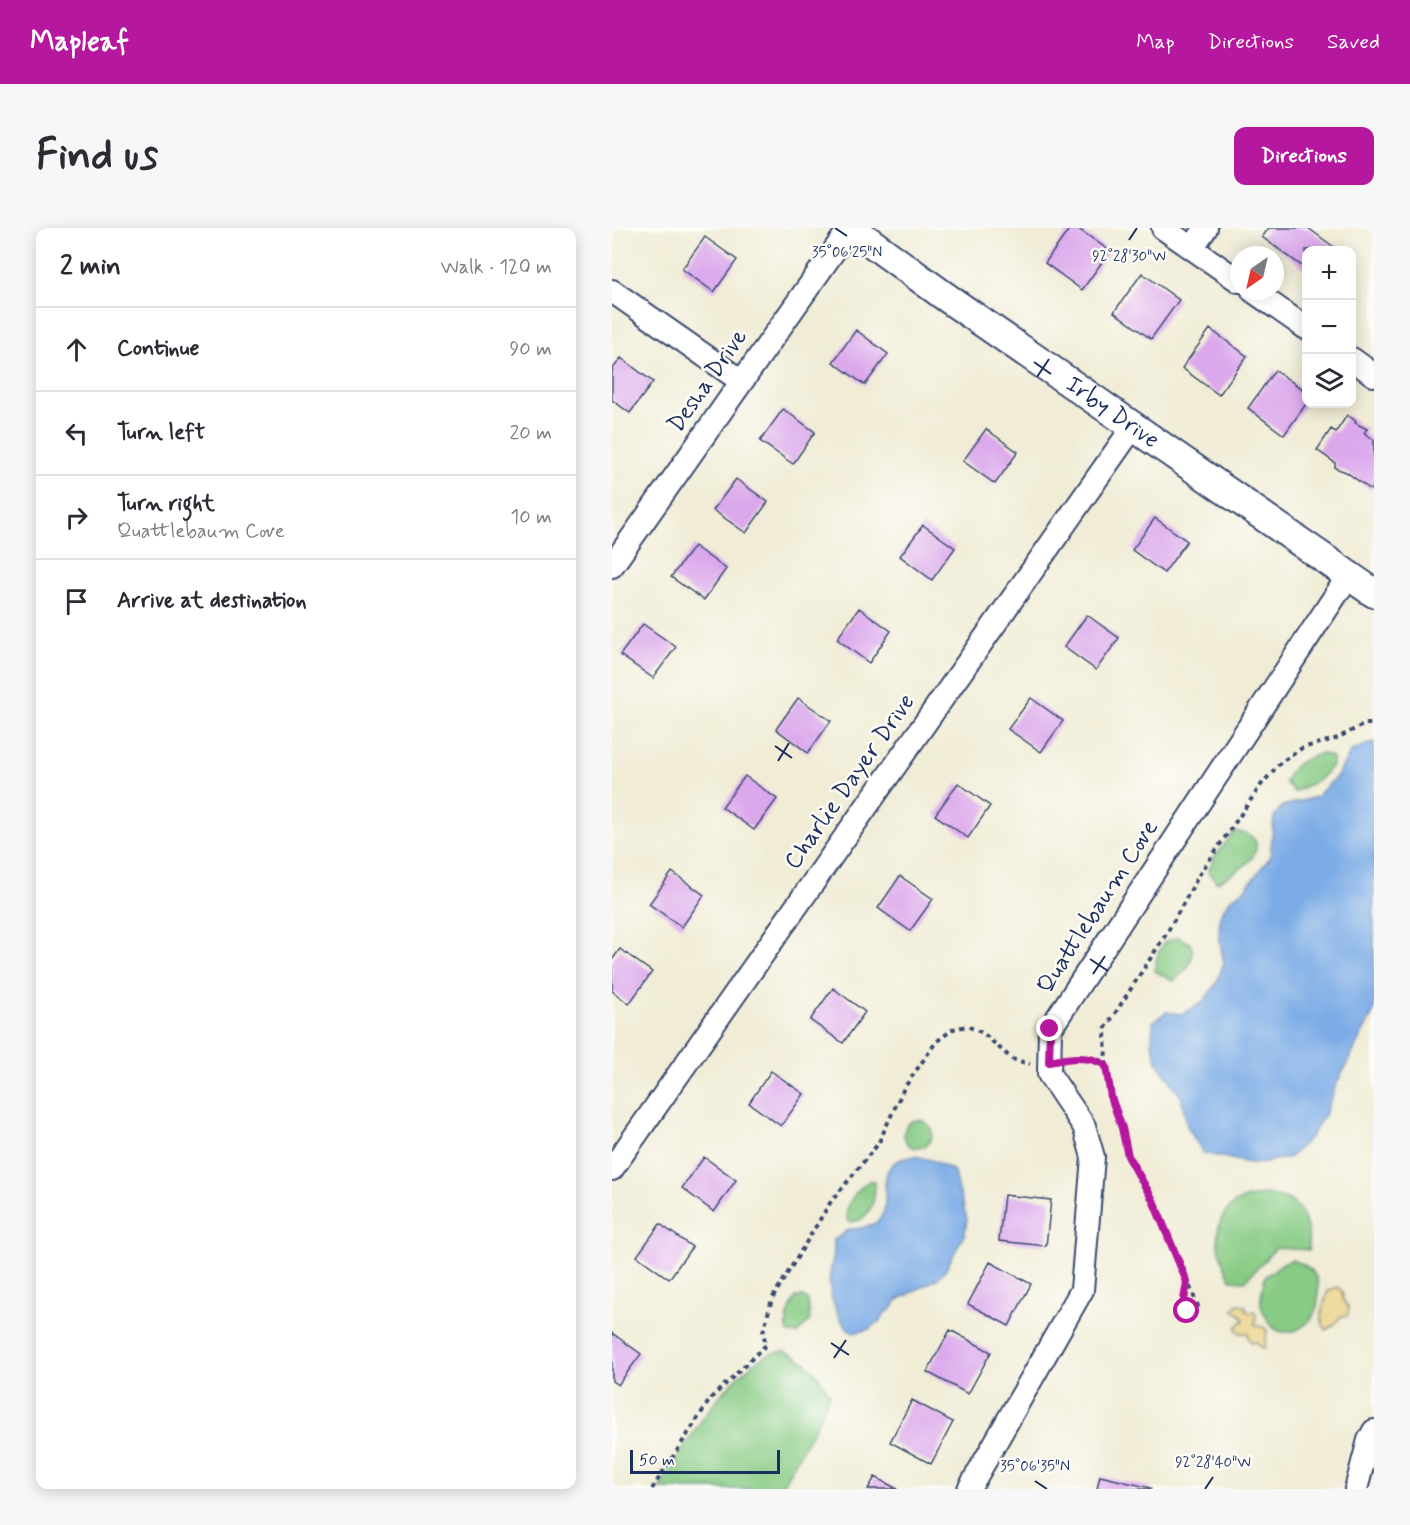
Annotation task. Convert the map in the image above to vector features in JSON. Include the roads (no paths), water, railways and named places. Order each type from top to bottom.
[{"type":"street","name":"Desha Drive","points":[[612,566],[851,228]]},
{"type":"street","name":"Irby Drive","points":[[851,228],[1374,593]]},
{"type":"street","points":[[1163,228],[1230,275]]},
{"type":"street","points":[[1192,248],[1206,228]]},
{"type":"street","points":[[612,291],[741,381]]},
{"type":"street","points":[[1266,300],[1302,325]]},
{"type":"street","points":[[1356,362],[1374,375]]},
{"type":"street","name":"Charlie Dayer Drive","points":[[612,1169],[1133,427]]},
{"type":"street","name":"Quattlebaum Cove","points":[[969,1489],[1082,1290],[1094,1157],[1084,1126],[1049,1074],[1050,1029],[1348,575]]},
{"type":"street","points":[[1356,1489],[1369,1457],[1374,1431]]},
{"type":"water","points":[[1374,742],[1374,1011],[1336,1085],[1326,1112],[1311,1136],[1290,1157],[1254,1164],[1203,1153],[1187,1126],[1181,1096],[1158,1064],[1152,1043],[1153,1022],[1166,1012],[1182,1014],[1202,1003],[1215,986],[1224,963],[1219,937],[1220,915],[1230,900],[1245,889],[1270,857],[1274,816],[1283,806],[1316,797],[1338,775],[1351,751]]},
{"type":"water","points":[[915,1156],[953,1170],[967,1219],[965,1233],[946,1269],[937,1279],[896,1301],[893,1308],[870,1329],[853,1333],[842,1322],[834,1306],[830,1289],[833,1240],[848,1229],[867,1226],[878,1220],[884,1212],[886,1179],[889,1169],[899,1160]]}]
